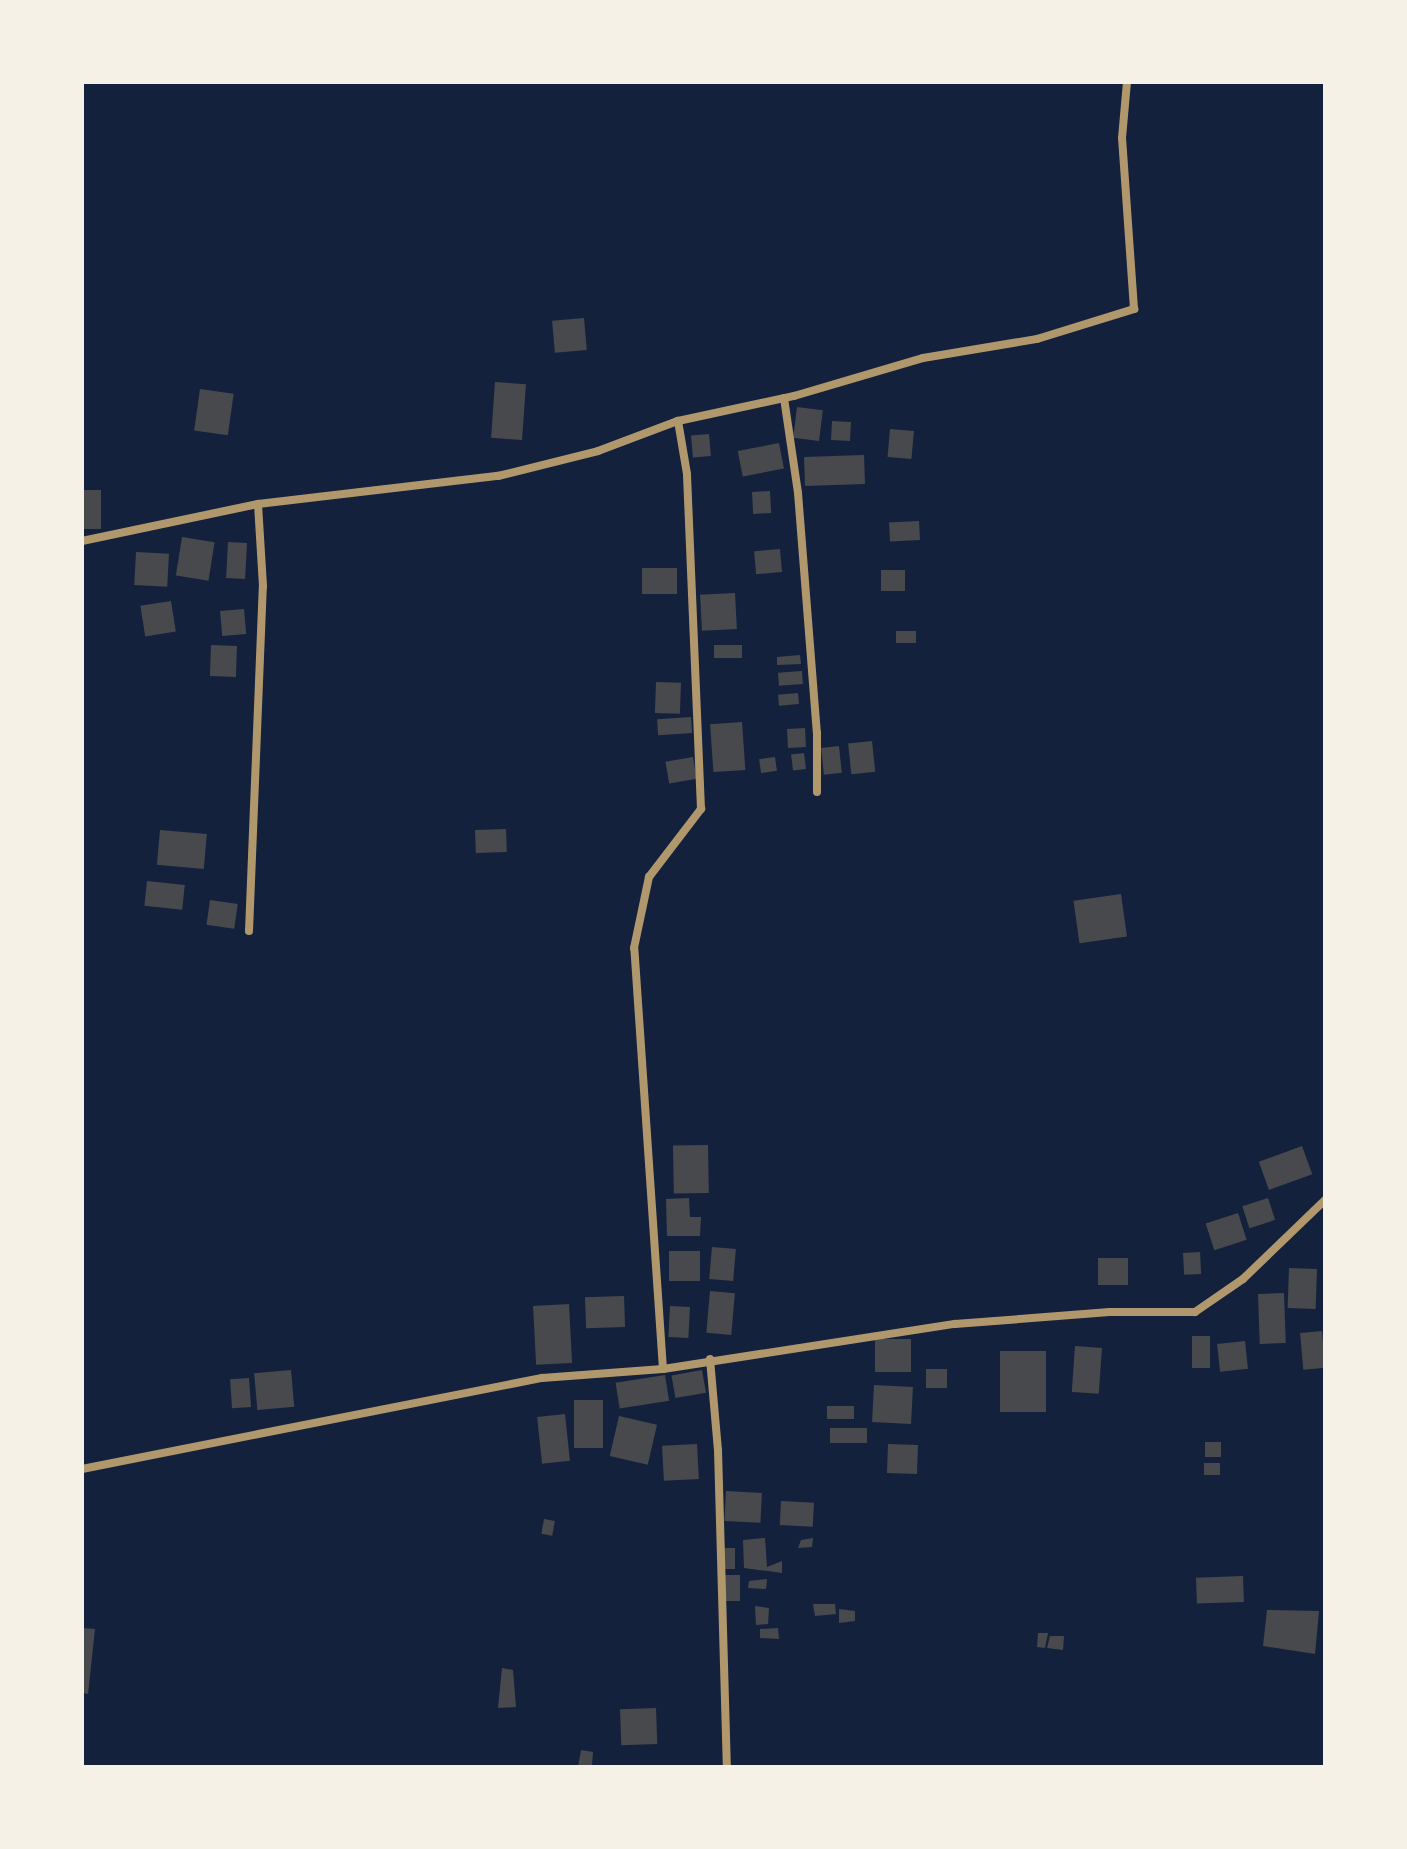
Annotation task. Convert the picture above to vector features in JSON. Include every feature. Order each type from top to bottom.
[{"type":"street","points":[[82,541],[258,504],[498,476],[598,451],[678,421],[784,398],[923,358],[1037,339],[1134,309],[1122,138],[1127,82]]},
{"type":"street","points":[[784,398],[798,493],[817,733],[817,792]]},
{"type":"street","points":[[663,1369],[634,948],[649,877],[701,809],[687,474],[678,421]]},
{"type":"street","points":[[249,931],[263,586],[258,504]]},
{"type":"street","points":[[82,1469],[542,1378],[663,1369],[710,1359],[955,1324],[1110,1312],[1195,1312],[1243,1279],[1325,1200]]},
{"type":"street","points":[[710,1359],[727,1767]]},
{"type":"building","points":[[584,318],[587,350],[555,353],[552,321]]},
{"type":"building","points":[[495,382],[526,384],[522,440],[491,438]]},
{"type":"building","points":[[200,389],[234,394],[228,435],[194,431]]},
{"type":"building","points":[[797,407],[823,410],[819,441],[793,438]]},
{"type":"building","points":[[832,421],[851,422],[850,441],[831,440]]},
{"type":"building","points":[[890,429],[914,431],[911,459],[888,457]]},
{"type":"building","points":[[709,434],[711,456],[693,457],[691,436]]},
{"type":"building","points":[[779,443],[784,469],[743,477],[738,451]]},
{"type":"building","points":[[864,455],[865,484],[805,486],[804,457]]},
{"type":"building","points":[[82,490],[101,490],[101,529],[82,529]]},
{"type":"building","points":[[770,491],[771,513],[753,514],[752,492]]},
{"type":"building","points":[[919,521],[920,540],[890,542],[889,523]]},
{"type":"building","points":[[182,537],[215,542],[208,581],[176,576]]},
{"type":"building","points":[[228,542],[247,543],[245,579],[226,578]]},
{"type":"building","points":[[780,549],[782,572],[756,574],[754,551]]},
{"type":"building","points":[[136,552],[169,554],[167,587],[134,585]]},
{"type":"building","points":[[642,568],[677,568],[677,594],[642,594]]},
{"type":"building","points":[[881,570],[905,570],[905,591],[881,591]]},
{"type":"building","points":[[735,593],[737,629],[702,631],[700,595]]},
{"type":"building","points":[[171,601],[176,632],[145,636],[140,606]]},
{"type":"building","points":[[244,609],[246,634],[222,636],[220,611]]},
{"type":"building","points":[[896,631],[916,631],[916,643],[896,643]]},
{"type":"building","points":[[211,645],[237,646],[236,677],[210,676]]},
{"type":"building","points":[[714,645],[742,645],[742,658],[714,658]]},
{"type":"building","points":[[800,655],[801,664],[777,665],[777,657]]},
{"type":"building","points":[[802,671],[803,684],[779,686],[778,673]]},
{"type":"building","points":[[656,682],[681,683],[680,714],[655,713]]},
{"type":"building","points":[[798,693],[799,704],[779,706],[778,695]]},
{"type":"building","points":[[691,717],[692,733],[658,735],[657,719]]},
{"type":"building","points":[[742,722],[745,770],[713,772],[710,724]]},
{"type":"building","points":[[805,728],[806,747],[788,748],[787,729]]},
{"type":"building","points":[[872,741],[875,772],[851,774],[848,744]]},
{"type":"building","points":[[839,746],[842,773],[824,775],[821,748]]},
{"type":"building","points":[[804,753],[806,769],[793,770],[791,755]]},
{"type":"building","points":[[693,757],[697,779],[669,784],[665,762]]},
{"type":"building","points":[[775,757],[777,771],[761,773],[759,759]]},
{"type":"building","points":[[506,829],[507,852],[476,853],[475,830]]},
{"type":"building","points":[[160,830],[207,834],[204,869],[157,865]]},
{"type":"building","points":[[147,881],[185,885],[182,910],[144,906]]},
{"type":"building","points":[[1121,894],[1127,937],[1079,943],[1073,901]]},
{"type":"building","points":[[210,900],[238,904],[234,929],[207,925]]},
{"type":"building","points":[[708,1145],[709,1193],[674,1194],[673,1146]]},
{"type":"building","points":[[1302,1146],[1312,1174],[1269,1190],[1259,1162]]},
{"type":"building","points":[[689,1198],[690,1217],[701,1217],[700,1236],[667,1236],[666,1199]]},
{"type":"building","points":[[1268,1198],[1275,1220],[1249,1228],[1242,1206]]},
{"type":"building","points":[[1238,1213],[1247,1240],[1214,1250],[1206,1224]]},
{"type":"building","points":[[712,1247],[736,1249],[733,1281],[709,1279]]},
{"type":"building","points":[[669,1251],[700,1251],[700,1281],[669,1281]]},
{"type":"building","points":[[1200,1252],[1201,1274],[1184,1275],[1183,1253]]},
{"type":"building","points":[[1098,1258],[1128,1258],[1128,1285],[1098,1285]]},
{"type":"building","points":[[1289,1268],[1317,1269],[1316,1309],[1288,1308]]},
{"type":"building","points":[[710,1291],[735,1293],[731,1335],[706,1333]]},
{"type":"building","points":[[1284,1293],[1286,1343],[1260,1344],[1258,1294]]},
{"type":"building","points":[[624,1296],[625,1327],[586,1328],[585,1297]]},
{"type":"building","points":[[569,1304],[572,1363],[536,1365],[533,1306]]},
{"type":"building","points":[[670,1306],[690,1307],[688,1338],[668,1337]]},
{"type":"building","points":[[1322,1331],[1325,1368],[1303,1370],[1300,1333]]},
{"type":"building","points":[[1192,1336],[1210,1336],[1210,1368],[1192,1368]]},
{"type":"building","points":[[875,1339],[911,1339],[911,1372],[875,1372]]},
{"type":"building","points":[[1245,1341],[1248,1369],[1220,1372],[1217,1344]]},
{"type":"building","points":[[1075,1346],[1102,1348],[1099,1394],[1072,1392]]},
{"type":"building","points":[[1000,1351],[1046,1351],[1046,1412],[1000,1412]]},
{"type":"building","points":[[926,1369],[947,1369],[947,1388],[926,1388]]},
{"type":"building","points":[[291,1370],[294,1407],[257,1410],[254,1373]]},
{"type":"building","points":[[702,1370],[706,1393],[675,1398],[671,1375]]},
{"type":"building","points":[[665,1375],[669,1401],[620,1409],[616,1383]]},
{"type":"building","points":[[249,1378],[251,1407],[232,1408],[230,1379]]},
{"type":"building","points":[[874,1385],[913,1387],[911,1424],[872,1422]]},
{"type":"building","points":[[574,1400],[603,1400],[603,1448],[574,1448]]},
{"type":"building","points":[[827,1406],[854,1406],[854,1419],[827,1419]]},
{"type":"building","points":[[565,1414],[570,1461],[542,1464],[537,1417]]},
{"type":"building","points":[[619,1416],[657,1425],[648,1465],[610,1456]]},
{"type":"building","points":[[830,1428],[867,1428],[867,1443],[830,1443]]},
{"type":"building","points":[[1205,1442],[1221,1442],[1221,1457],[1205,1457]]},
{"type":"building","points":[[697,1444],[699,1479],[664,1481],[662,1446]]},
{"type":"building","points":[[888,1444],[918,1445],[917,1474],[887,1473]]},
{"type":"building","points":[[1204,1463],[1220,1463],[1220,1475],[1204,1475]]},
{"type":"building","points":[[726,1491],[762,1493],[760,1523],[724,1521]]},
{"type":"building","points":[[781,1501],[814,1503],[813,1527],[780,1525]]},
{"type":"building","points":[[544,1519],[555,1521],[552,1536],[541,1534]]},
{"type":"building","points":[[765,1538],[767,1567],[782,1561],[782,1573],[744,1568],[743,1540]]},
{"type":"building","points":[[813,1538],[812,1547],[798,1548],[801,1540]]},
{"type":"building","points":[[723,1548],[735,1548],[735,1569],[723,1569]]},
{"type":"building","points":[[724,1575],[740,1575],[740,1601],[724,1601]]},
{"type":"building","points":[[1243,1576],[1244,1602],[1197,1604],[1196,1578]]},
{"type":"building","points":[[767,1579],[766,1589],[748,1588],[749,1581]]},
{"type":"building","points":[[813,1604],[835,1604],[836,1614],[815,1616]]},
{"type":"building","points":[[755,1606],[769,1608],[768,1624],[756,1625]]},
{"type":"building","points":[[839,1609],[855,1611],[855,1621],[839,1623]]},
{"type":"building","points":[[1267,1610],[1319,1611],[1315,1654],[1263,1646]]},
{"type":"building","points":[[82,1628],[95,1629],[88,1694],[82,1693]]},
{"type":"building","points":[[778,1628],[779,1639],[760,1638],[760,1629]]},
{"type":"building","points":[[1038,1633],[1048,1633],[1045,1648],[1037,1647]]},
{"type":"building","points":[[1050,1636],[1064,1636],[1063,1650],[1047,1648]]},
{"type":"building","points":[[502,1668],[513,1670],[516,1707],[498,1708]]},
{"type":"building","points":[[656,1708],[657,1744],[621,1745],[620,1709]]},
{"type":"building","points":[[581,1750],[593,1752],[592,1765],[578,1767]]}]
